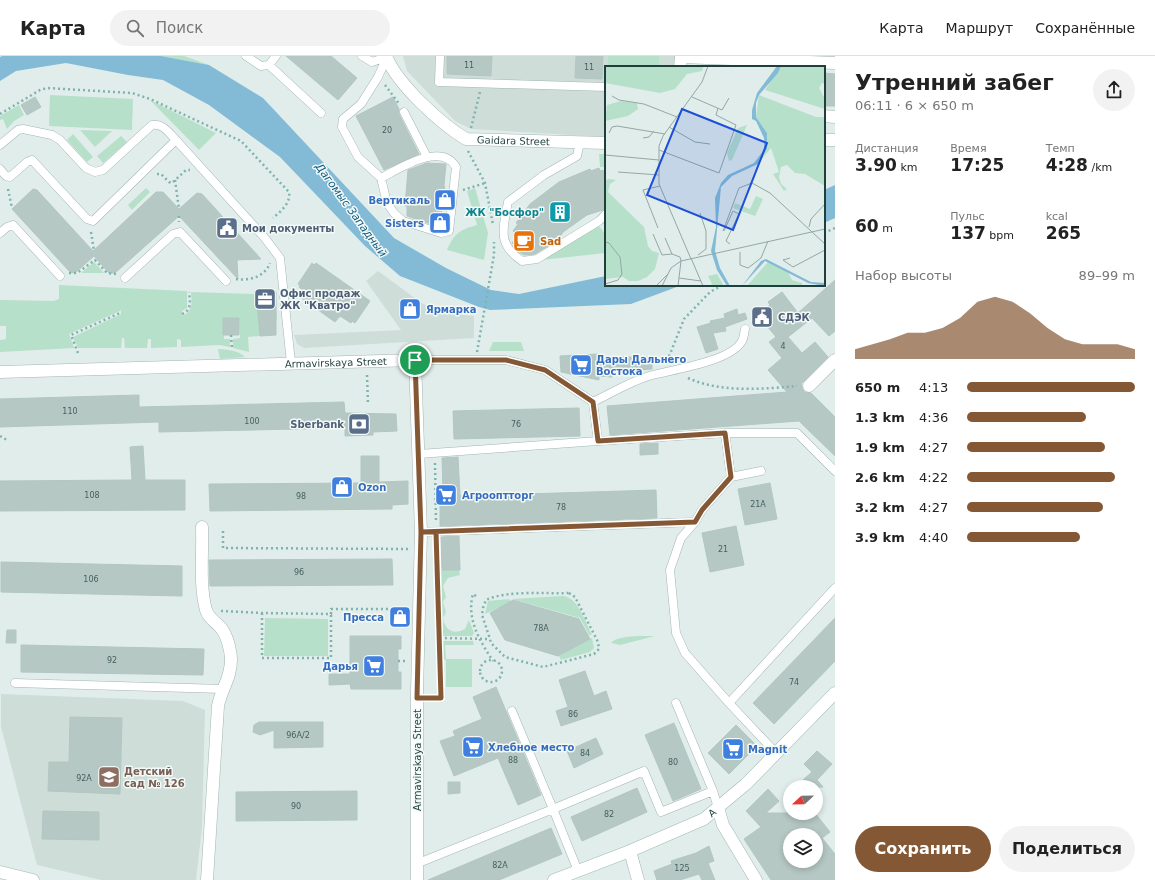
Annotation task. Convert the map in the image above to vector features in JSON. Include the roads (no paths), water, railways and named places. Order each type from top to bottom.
[{"type":"street","name":"Gaidara Street","points":[[386,56],[393,71],[403,83],[451,130],[466,139],[605,143]]},
{"type":"street","points":[[680,66],[681,57],[835,63]]},
{"type":"street","name":"Armavirskaya Street","points":[[0,372],[415,360],[421,532],[417,698],[417,880]]},
{"type":"street","points":[[809,386],[835,360]]},
{"type":"street","points":[[202,527],[203,594],[206,610],[209,618],[221,628],[231,658],[229,678],[218,706],[207,880]]},
{"type":"street","name":"A","points":[[554,880],[630,851],[704,819],[746,784],[835,692]]},
{"type":"street","points":[[718,808],[723,825],[756,880]]},
{"type":"street","points":[[630,851],[638,880]]},
{"type":"street","points":[[0,872],[33,880]]},
{"type":"lane","points":[[246,56],[261,66],[269,65],[276,56]]},
{"type":"lane","points":[[362,56],[372,62],[386,56]]},
{"type":"lane","points":[[381,178],[416,160],[427,157],[446,158],[452,161],[456,167],[450,228],[447,232],[441,233],[399,218],[387,203],[381,178],[358,157],[342,124],[344,117],[358,107],[378,77],[386,56]]},
{"type":"lane","points":[[440,56],[440,82],[605,87]]},
{"type":"lane","points":[[269,65],[321,113]]},
{"type":"lane","points":[[404,112],[427,157]]},
{"type":"lane","points":[[0,145],[18,130],[23,129],[52,135],[60,140],[86,168],[95,172],[103,170],[152,125],[157,124],[162,126],[264,236],[280,258],[291,363]]},
{"type":"lane","points":[[0,169],[6,176],[10,177],[27,162],[32,160],[87,219],[93,221],[176,140]]},
{"type":"lane","points":[[580,142],[577,156],[544,175],[508,202],[504,226],[505,243],[510,253],[522,261],[537,259],[599,221],[605,215]]},
{"type":"lane","points":[[599,221],[605,225]]},
{"type":"lane","points":[[0,233],[7,226],[13,225],[63,274]]},
{"type":"lane","points":[[123,276],[173,234],[180,232],[228,279]]},
{"type":"lane","points":[[593,402],[630,383],[673,370],[695,366],[735,349],[742,342],[745,329]]},
{"type":"lane","points":[[415,360],[506,360],[545,370],[593,402],[598,441]]},
{"type":"lane","points":[[419,454],[725,433],[797,433],[835,471]]},
{"type":"lane","points":[[725,433],[731,477]]},
{"type":"lane","points":[[761,471],[731,477],[702,510],[695,522],[681,538],[670,570],[676,633],[685,653],[776,753]]},
{"type":"lane","points":[[421,532],[695,522]]},
{"type":"lane","points":[[729,703],[835,588]]},
{"type":"lane","points":[[15,683],[223,690]]},
{"type":"lane","points":[[676,703],[713,791],[718,808]]},
{"type":"lane","points":[[512,711],[578,871]]},
{"type":"lane","points":[[416,864],[644,771],[661,812],[713,791]]},
{"type":"water","name":"Дагомыс Западный","points":[[161,56],[209,65],[263,98],[394,238],[446,268],[491,290],[519,294],[605,276],[605,286],[679,286],[631,304],[490,310],[479,307],[400,276],[365,246],[280,157],[209,105],[163,80],[66,63],[16,71],[0,81],[0,57]]},
{"type":"water","points":[[835,185],[835,218],[825,223],[825,190]]},
{"type":"place","name":"Вертикаль","points":[[445,200]]},
{"type":"place","name":"ЖК \"Босфор\"","points":[[560,212]]},
{"type":"place","name":"Sisters","points":[[440,223]]},
{"type":"place","name":"Мои документы","points":[[227,228]]},
{"type":"place","name":"Sad","points":[[524,241]]},
{"type":"place","name":"Офис продаж ЖК \"Кватро\"","points":[[265,299]]},
{"type":"place","name":"Ярмарка","points":[[410,309]]},
{"type":"place","name":"СДЭК","points":[[762,317]]},
{"type":"place","name":"Дары Дальнего Востока","points":[[581,365]]},
{"type":"place","name":"Sberbank","points":[[359,424]]},
{"type":"place","name":"Ozon","points":[[342,487]]},
{"type":"place","name":"Агрооптторг","points":[[446,495]]},
{"type":"place","name":"Пресса","points":[[400,617]]},
{"type":"place","name":"Дарья","points":[[374,666]]},
{"type":"place","name":"Хлебное место","points":[[473,747]]},
{"type":"place","name":"Magnit","points":[[733,749]]},
{"type":"place","name":"Детский сад № 126","points":[[109,777]]}]
